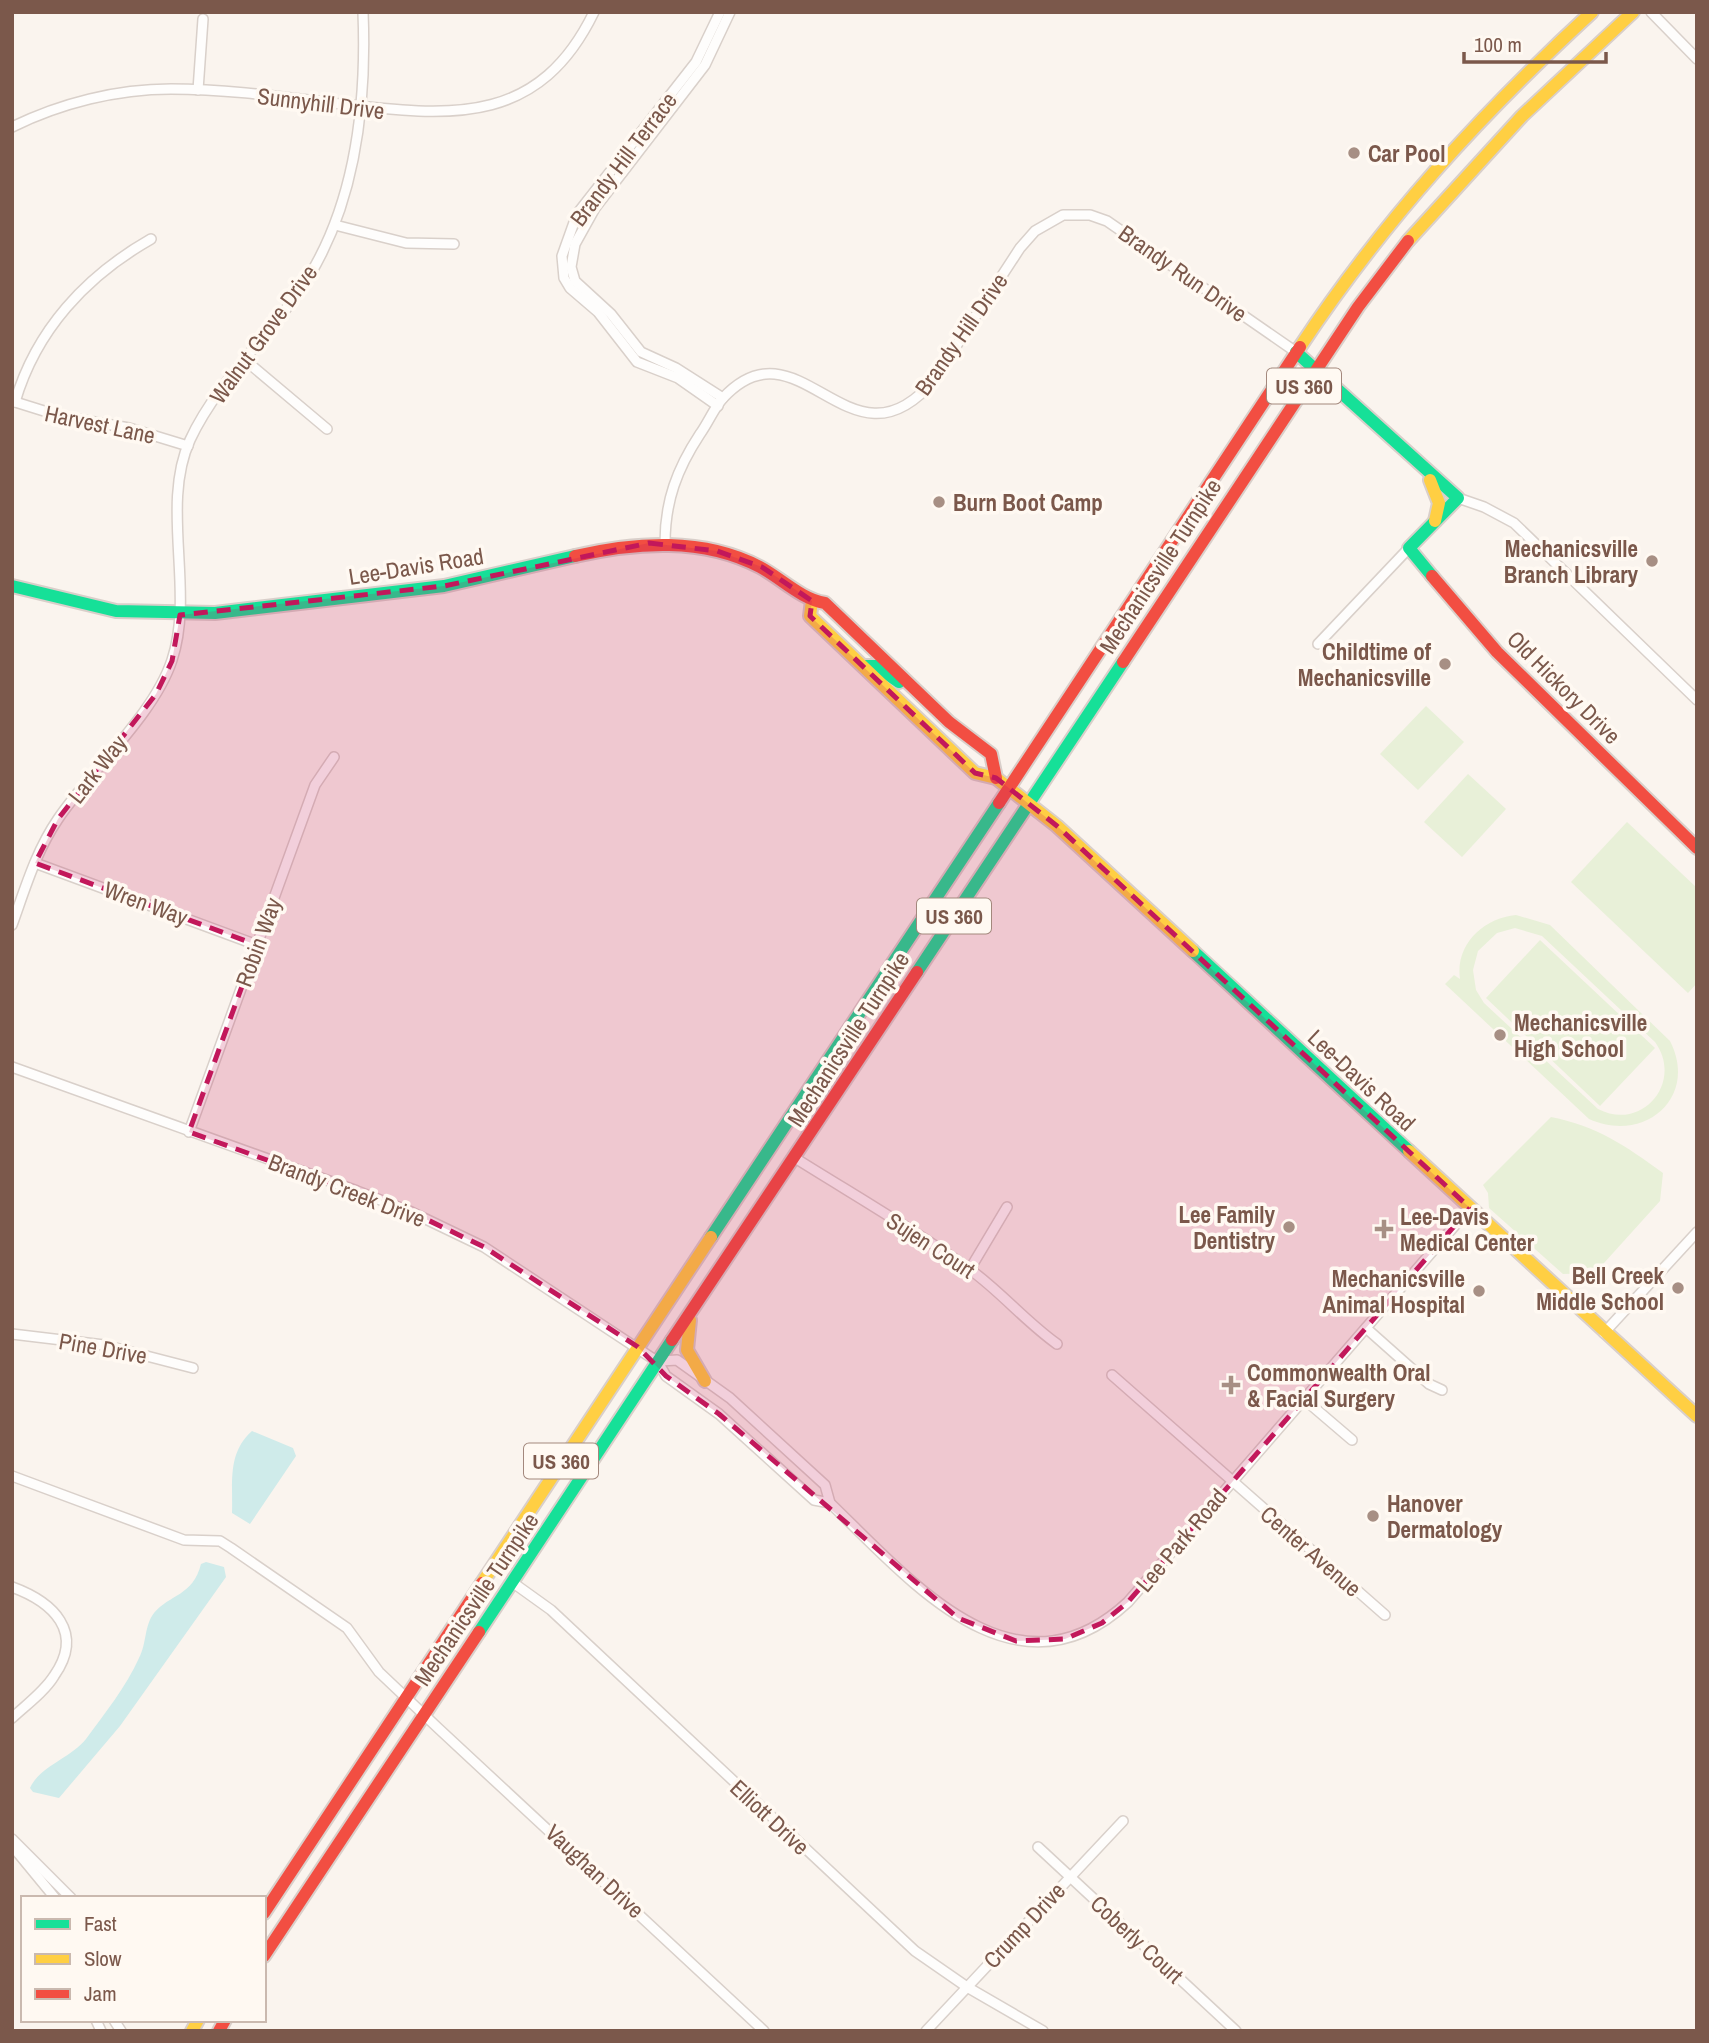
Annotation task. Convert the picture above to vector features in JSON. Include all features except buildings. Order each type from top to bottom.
[{"type":"main road","name":"Mechanicsville Turnpike","points":[[266,1910],[1010,789],[1296,352],[1367,249],[1420,181],[1484,113],[1592,12]]},
{"type":"main road","name":"Mechanicsville Turnpike","points":[[266,1953],[1376,281],[1445,193],[1515,120],[1633,12]]},
{"type":"main road","points":[[1296,352],[1317,368],[1424,470],[1458,498],[1409,548]]},
{"type":"main road","points":[[1424,470],[1439,503],[1436,521]]},
{"type":"main road","name":"Lee-Davis Road","points":[[12,586],[93,607],[180,615],[253,610],[444,586],[592,552],[665,543],[704,548],[749,561],[778,576],[813,601],[825,603],[949,722],[991,754],[996,778]]},
{"type":"main road","name":"Old Hickory Drive","points":[[1409,548],[1497,652],[1697,848]]},
{"type":"main road","name":"Lee-Davis Road","points":[[813,601],[810,616],[975,773],[996,778],[1010,789],[1179,936],[1604,1333],[1697,1416]]},
{"type":"main road","points":[[863,666],[876,666],[920,694]]},
{"type":"main road","points":[[694,1307],[686,1332],[687,1350],[705,1381]]},
{"type":"street","name":"Walnut Grove Drive","points":[[180,615],[178,507],[188,446],[206,412],[310,275],[335,225],[350,174],[359,106],[363,12]]},
{"type":"street","name":"Sunnyhill Drive","points":[[12,127],[50,111],[94,99],[152,90],[198,90],[447,113],[506,99],[541,80],[566,58],[594,12]]},
{"type":"street","name":"Brandy Hill Terrace","points":[[720,12],[696,62],[577,214],[562,256],[564,278],[570,288],[598,312],[631,357],[644,367],[678,378],[721,402]]},
{"type":"street","name":"Brandy Hill Terrace","points":[[721,402],[676,368],[641,352],[611,314],[575,281],[571,267],[576,244],[595,208],[705,65],[730,12]]},
{"type":"street","points":[[1651,12],[1697,59]]},
{"type":"street","points":[[198,90],[203,19]]},
{"type":"street","name":"Brandy Hill Drive","points":[[665,543],[667,513],[676,476],[721,402],[751,379],[770,374],[794,377],[843,407],[861,413],[877,414],[903,408],[918,400],[934,380],[1020,248],[1042,226],[1063,215]]},
{"type":"street","name":"Brandy Run Drive","points":[[1063,215],[1090,215],[1125,230],[1296,352]]},
{"type":"street","points":[[335,225],[406,243],[454,244]]},
{"type":"street","points":[[13,402],[33,354],[62,311],[112,264],[151,239]]},
{"type":"street","points":[[245,360],[327,429]]},
{"type":"street","name":"Harvest Lane","points":[[13,402],[60,416],[129,428],[188,446]]},
{"type":"street","points":[[1458,498],[1484,507],[1514,523],[1697,700]]},
{"type":"street","points":[[1318,644],[1409,548]]},
{"type":"street","name":"Lark Way","points":[[12,925],[34,863],[63,811],[156,694],[172,661],[180,615]]},
{"type":"street","name":"Robin Way","points":[[189,1132],[315,785],[334,757]]},
{"type":"street","name":"Wren Way","points":[[34,863],[257,945]]},
{"type":"street","name":"Brandy Creek Drive","points":[[12,1068],[337,1184],[451,1230],[484,1247],[658,1362]]},
{"type":"street","name":"Sujen Court","points":[[795,1158],[970,1269],[1030,1325],[1057,1344]]},
{"type":"street","points":[[970,1269],[1007,1207]]},
{"type":"street","name":"Lee Park Road","points":[[830,1503],[825,1485],[764,1427],[677,1360],[658,1362],[666,1376],[719,1414],[814,1500],[830,1503],[957,1618],[995,1636],[1016,1641],[1049,1642],[1081,1634],[1115,1613],[1470,1208]]},
{"type":"street","points":[[1604,1333],[1697,1232]]},
{"type":"street","points":[[1366,1328],[1429,1384],[1442,1390]]},
{"type":"street","name":"Pine Drive","points":[[12,1334],[104,1345],[193,1368]]},
{"type":"street","name":"Center Avenue","points":[[1112,1375],[1385,1615]]},
{"type":"street","points":[[1304,1399],[1352,1440]]},
{"type":"street","name":"Vaughan Drive","points":[[12,1476],[184,1540],[220,1541],[347,1629],[379,1672],[408,1695],[764,2031]]},
{"type":"street","name":"Elliott Drive","points":[[512,1582],[551,1610],[877,1919],[932,1964],[1043,2031]]},
{"type":"street","points":[[12,1587],[31,1594],[50,1607],[62,1624],[66,1649],[53,1678],[12,1718]]},
{"type":"street","name":"Crump Drive","points":[[926,2031],[1123,1821]]},
{"type":"street","points":[[12,1839],[69,1896]]},
{"type":"street","points":[[12,1846],[53,1896]]},
{"type":"street","name":"Coberly Court","points":[[1038,1847],[1236,2031]]},
{"type":"highlighted area","points":[[649,543],[717,551],[762,567],[812,601],[810,616],[975,773],[996,778],[1057,826],[1470,1208],[1128,1602],[1102,1623],[1065,1639],[1016,1641],[958,1618],[719,1414],[666,1376],[638,1347],[484,1247],[409,1211],[189,1132],[257,945],[35,863],[58,819],[156,694],[172,661],[180,615],[444,586]]},
{"type":"green space","points":[[1426,706],[1464,742],[1418,790],[1380,754]]},
{"type":"green space","points":[[1468,774],[1506,809],[1462,857],[1424,822]]},
{"type":"green space","points":[[1627,822],[1697,888],[1697,983],[1688,993],[1571,882]]},
{"type":"green space","points":[[1516,915],[1550,925],[1670,1041],[1677,1062],[1677,1081],[1672,1097],[1661,1111],[1646,1120],[1629,1125],[1609,1125],[1589,1119],[1445,984],[1454,975],[1460,979],[1462,955],[1474,935],[1493,921]],"holes":[[[1515,928],[1542,936],[1655,1042],[1663,1057],[1665,1073],[1654,1099],[1643,1108],[1630,1114],[1614,1114],[1598,1109],[1484,1003],[1476,990],[1473,970],[1478,951],[1497,933]]]},
{"type":"green space","points":[[1540,940],[1655,1048],[1600,1106],[1486,998]]},
{"type":"green space","points":[[1551,1117],[1583,1126],[1610,1138],[1663,1173],[1660,1201],[1595,1273],[1563,1274],[1489,1208],[1488,1193],[1483,1185]]},
{"type":"water","points":[[252,1431],[293,1448],[296,1456],[250,1524],[232,1513],[232,1480],[238,1449]]},
{"type":"water","points":[[206,1562],[224,1567],[226,1577],[120,1726],[59,1798],[33,1792],[30,1788],[35,1780],[80,1746],[115,1700],[139,1658],[154,1613],[187,1589],[201,1564]]},
{"type":"traffic: fast","points":[[1296,352],[1458,498],[1409,548],[1432,576]]},
{"type":"traffic: fast","points":[[12,586],[116,611],[215,613],[444,586],[575,556]]},
{"type":"traffic: fast","points":[[917,972],[1123,662]]},
{"type":"traffic: fast","points":[[863,666],[876,666],[899,682]]},
{"type":"traffic: fast","points":[[711,1237],[999,803]]},
{"type":"traffic: fast","points":[[1193,951],[1409,1151]]},
{"type":"traffic: fast","points":[[479,1632],[672,1340]]},
{"type":"traffic: slow","points":[[1300,347],[1365,256],[1436,170],[1511,90],[1592,12]]},
{"type":"traffic: slow","points":[[1408,241],[1522,116],[1633,12]]},
{"type":"traffic: slow","points":[[1430,480],[1439,503],[1435,521]]},
{"type":"traffic: slow","points":[[812,601],[810,616],[975,773],[996,778],[1057,826],[1193,951]]},
{"type":"traffic: slow","points":[[1409,1151],[1697,1416]]},
{"type":"traffic: slow","points":[[482,1583],[711,1237]]},
{"type":"traffic: slow","points":[[690,1320],[687,1350],[705,1381]]},
{"type":"traffic: slow","points":[[192,2031],[197,2022]]},
{"type":"traffic: jam","points":[[1123,662],[1358,307],[1408,241]]},
{"type":"traffic: jam","points":[[999,803],[1300,347]]},
{"type":"traffic: jam","points":[[575,556],[645,545],[669,545],[716,551],[760,567],[799,593],[825,603],[949,722],[991,754],[996,778]]},
{"type":"traffic: jam","points":[[1432,576],[1497,652],[1697,848]]},
{"type":"traffic: jam","points":[[672,1340],[917,972]]},
{"type":"traffic: jam","points":[[266,1910],[482,1583]]},
{"type":"traffic: jam","points":[[266,1953],[479,1632]]},
{"type":"traffic: jam","points":[[219,2031],[224,2022]]},
{"type":"place","name":"Car Pool","points":[[1354,153]]},
{"type":"place","name":"Burn Boot Camp","points":[[939,502]]},
{"type":"place","name":"Mechanicsville Branch Library","points":[[1652,561]]},
{"type":"place","name":"Childtime of Mechanicsville","points":[[1445,664]]},
{"type":"place","name":"Mechanicsville High School","points":[[1500,1035]]},
{"type":"place","name":"Lee Family Dentistry","points":[[1289,1227]]},
{"type":"place","name":"Lee-Davis Medical Center","points":[[1384,1229]]},
{"type":"place","name":"Bell Creek Middle School","points":[[1678,1288]]},
{"type":"place","name":"Mechanicsville Animal Hospital","points":[[1479,1291]]},
{"type":"place","name":"Commonwealth Oral & Facial Surgery","points":[[1231,1385]]},
{"type":"place","name":"Hanover Dermatology","points":[[1373,1516]]}]
